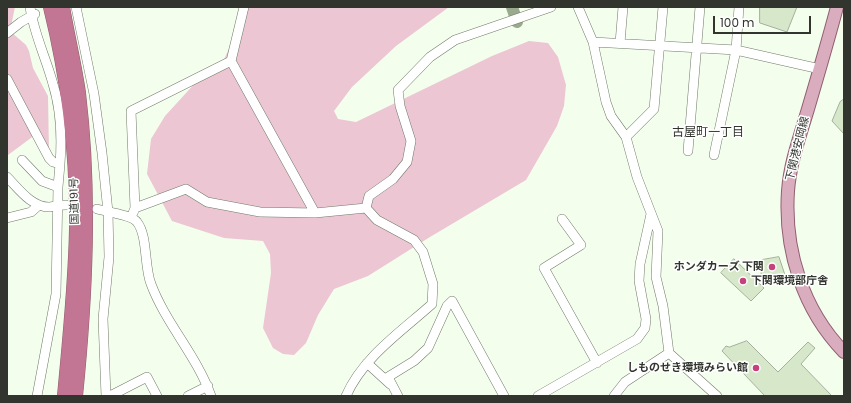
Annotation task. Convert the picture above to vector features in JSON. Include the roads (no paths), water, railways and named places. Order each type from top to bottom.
[{"type":"highway","name":"国道191号","points":[[50,7],[65,75],[72,136],[76,198],[74,275],[64,396]]},
{"type":"highway","name":"国道191号","points":[[64,7],[68,37],[79,92],[85,161],[85,267],[76,396]]},
{"type":"highway","points":[[84,396],[86,332],[85,267]]},
{"type":"main road","name":"下関港安岡線","points":[[837,7],[795,154],[788,190],[788,227],[796,271],[804,293],[824,328],[843,350]]},
{"type":"street","points":[[76,7],[94,94],[108,212],[109,257],[103,319],[106,396]]},
{"type":"street","points":[[244,7],[231,61],[315,213]]},
{"type":"street","points":[[366,208],[369,196],[393,179],[407,162],[410,141],[400,106],[398,90],[430,56],[455,40],[552,7]]},
{"type":"street","points":[[578,7],[593,42],[606,102],[611,116],[626,137],[637,177],[658,231],[656,277],[663,306],[669,353],[717,396]]},
{"type":"street","points":[[620,43],[623,7]]},
{"type":"street","points":[[626,137],[654,109],[663,7]]},
{"type":"street","points":[[688,151],[700,7]]},
{"type":"street","points":[[714,155],[736,50],[739,7]]},
{"type":"street","points":[[7,33],[32,13],[58,104],[61,136],[58,187],[62,205],[56,294],[37,396]]},
{"type":"street","points":[[593,42],[736,50],[820,69]]},
{"type":"street","points":[[131,218],[135,208],[131,111],[231,61]]},
{"type":"street","points":[[7,79],[49,158],[60,164]]},
{"type":"street","points":[[22,160],[42,181],[58,187]]},
{"type":"street","points":[[7,177],[27,197],[39,204],[50,207],[62,205]]},
{"type":"street","points":[[135,208],[186,189],[207,202],[260,212],[315,213],[366,208]]},
{"type":"street","points":[[7,218],[32,212],[39,204]]},
{"type":"street","points":[[346,396],[374,356],[432,304],[433,284],[423,252],[414,240],[377,220],[366,208]]},
{"type":"street","points":[[97,209],[131,218],[139,224],[143,236],[150,283],[158,302],[202,372],[211,396]]},
{"type":"street","points":[[538,396],[637,339],[645,328],[646,318],[639,280],[640,264],[651,214]]},
{"type":"street","points":[[562,219],[581,245],[544,268],[596,363]]},
{"type":"street","points":[[398,396],[388,377],[414,361],[428,348],[447,306],[452,301],[504,396]]},
{"type":"street","points":[[614,396],[625,382],[669,353]]},
{"type":"street","points":[[367,364],[393,386]]},
{"type":"street","points":[[110,396],[147,377],[157,396]]},
{"type":"street","points":[[188,396],[208,386]]},
{"type":"waterway","points":[[512,7],[517,22]]},
{"type":"place","name":"ホンダカーズ 下関","points":[[772,267]]},
{"type":"place","name":"下関環境部庁舎","points":[[743,281]]},
{"type":"place","name":"しものせき環境みらい館","points":[[756,368]]},
{"type":"district","name":"古屋町一丁目","points":[[708,133]]}]
